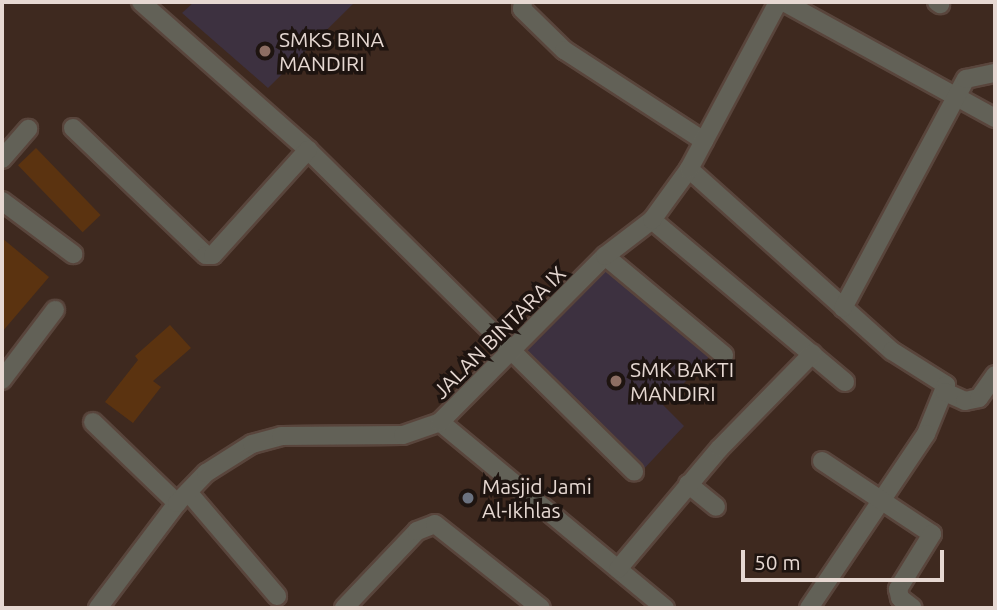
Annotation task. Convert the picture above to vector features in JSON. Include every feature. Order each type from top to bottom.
[{"type":"street","points":[[141,2],[309,150],[634,471]]},
{"type":"street","points":[[523,2],[522,9],[564,50],[704,141]]},
{"type":"street","name":"JALAN BINTARA IX","points":[[99,608],[182,497],[252,444],[281,436],[403,435],[440,422],[512,353],[606,256],[652,220],[689,169],[778,2]]},
{"type":"street","points":[[784,2],[995,118]]},
{"type":"street","points":[[843,308],[966,79],[995,74]]},
{"type":"street","points":[[73,128],[206,255],[213,255],[309,150]]},
{"type":"street","points":[[2,159],[28,129]]},
{"type":"street","points":[[689,169],[892,351],[941,379],[945,393],[883,503],[809,608]]},
{"type":"street","points":[[2,201],[73,254]]},
{"type":"street","points":[[652,220],[845,382]]},
{"type":"street","points":[[606,256],[724,355]]},
{"type":"street","points":[[2,380],[55,310]]},
{"type":"street","points":[[618,569],[688,484],[812,355]]},
{"type":"street","points":[[945,393],[965,401],[979,398],[995,375]]},
{"type":"street","points":[[93,422],[182,497],[277,596]]},
{"type":"street","points":[[440,422],[665,608]]},
{"type":"street","points":[[822,461],[932,534],[898,589],[900,598],[913,608]]},
{"type":"street","points":[[688,484],[716,507]]},
{"type":"street","points":[[344,608],[417,531],[435,524],[541,608]]},
{"type":"shaded area","name":"SMKS BINA MANDIRI","points":[[194,2],[355,2],[268,88],[182,13]]},
{"type":"shaded area","name":"SMK BAKTI MANDIRI","points":[[610,263],[709,357],[663,405],[684,426],[641,472],[520,356]]},
{"type":"building","points":[[36,148],[101,215],[83,232],[18,165]]},
{"type":"building","points":[[2,238],[49,277],[2,332]]},
{"type":"building","points":[[170,325],[191,348],[153,381],[161,387],[133,423],[105,402],[138,360],[135,356]]},
{"type":"place","name":"SMKS BINA MANDIRI","points":[[265,51]]},
{"type":"place","name":"SMK BAKTI MANDIRI","points":[[616,381]]},
{"type":"place","name":"Masjid Jami Al-Ikhlas","points":[[468,498]]}]
